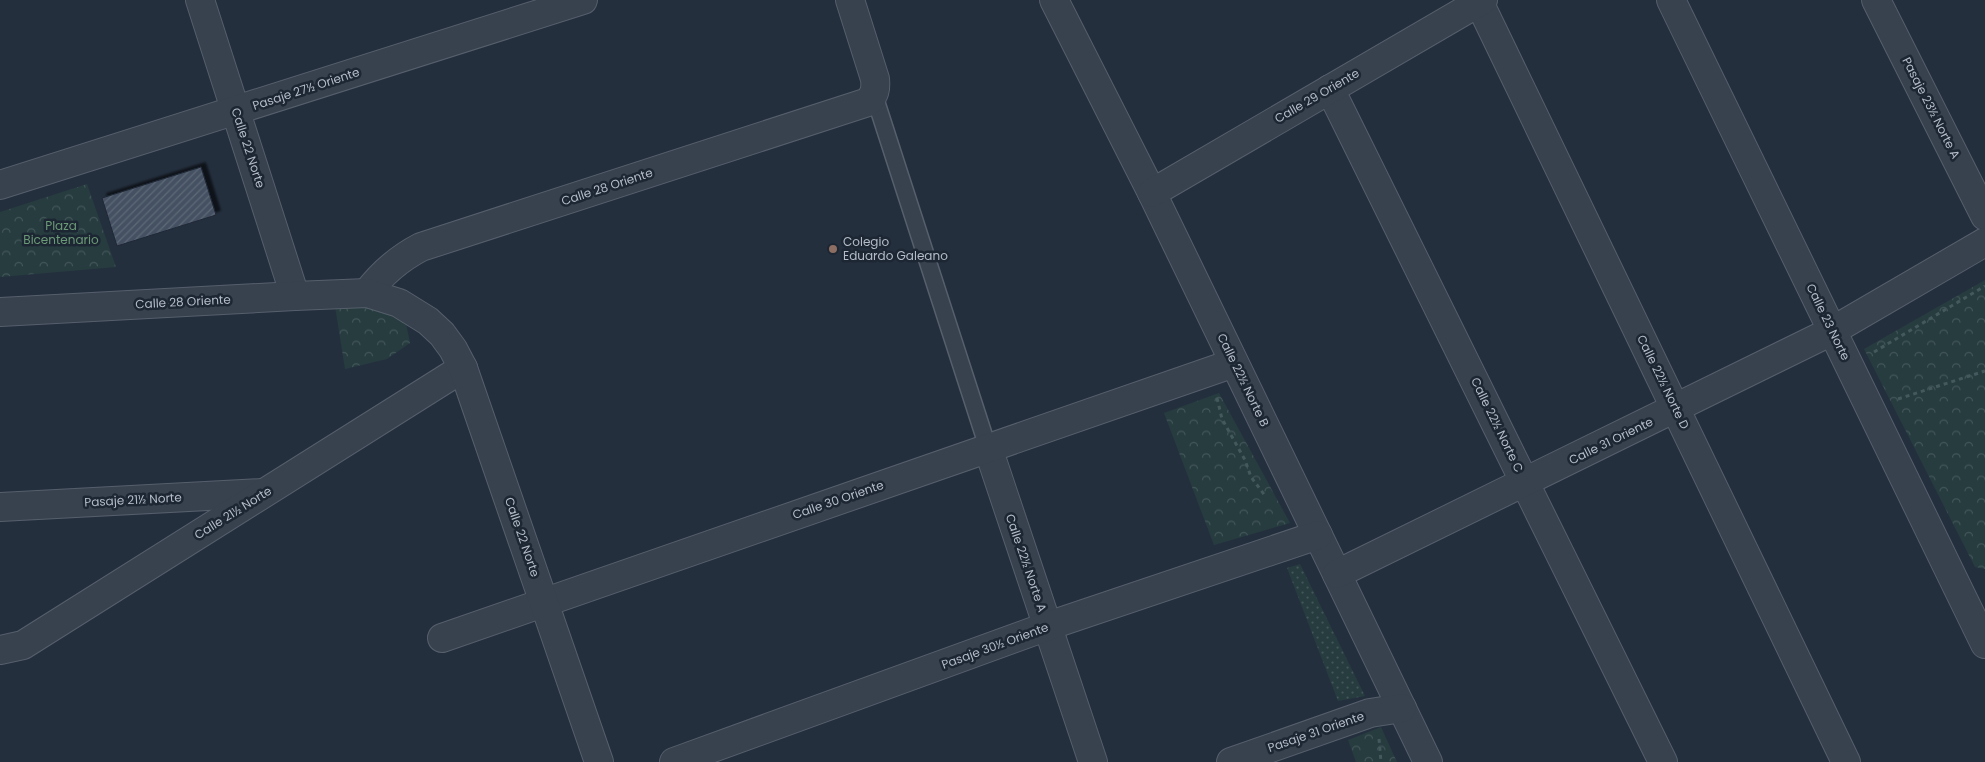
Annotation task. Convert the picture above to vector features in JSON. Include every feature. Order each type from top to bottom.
[{"type":"street","name":"Calle 22 Norte","points":[[200,0],[295,296]]},
{"type":"street","name":"Pasaje 27½ Oriente","points":[[0,185],[583,0]]},
{"type":"street","points":[[850,0],[875,79],[876,88],[867,100]]},
{"type":"street","name":"Calle 22½ Norte B","points":[[1054,0],[1152,193],[1428,762]]},
{"type":"street","name":"Calle 23 Norte","points":[[1671,0],[1871,411],[1976,606],[1985,644]]},
{"type":"street","name":"Pasaje 23½ Norte A","points":[[1876,0],[1985,216]]},
{"type":"street","name":"Calle 29 Oriente","points":[[1152,193],[1481,1]]},
{"type":"street","name":"Calle 22½ Norte D","points":[[1481,1],[1846,762]]},
{"type":"street","name":"Calle 22½ Norte C","points":[[1330,89],[1663,762]]},
{"type":"street","name":"Calle 28 Oriente","points":[[367,293],[379,277],[393,264],[421,247],[867,100]]},
{"type":"street","name":"Calle 31 Oriente","points":[[1337,574],[1832,331],[1985,242]]},
{"type":"street","name":"Calle 28 Oriente","points":[[0,312],[367,293],[398,303],[428,322]]},
{"type":"street","name":"Calle 22 Norte","points":[[428,322],[442,334],[453,348],[463,368],[599,762]]},
{"type":"street","name":"Calle 30 Oriente","points":[[442,638],[1234,363]]},
{"type":"street","name":"Calle 21½ Norte","points":[[0,650],[23,645],[463,368]]},
{"type":"street","name":"Calle 22½ Norte A","points":[[988,448],[1093,762]]},
{"type":"street","name":"Pasaje 21½ Norte","points":[[0,507],[266,493]]},
{"type":"street","name":"Pasaje 30½ Oriente","points":[[674,762],[1048,626],[1318,535]]},
{"type":"street","name":"Pasaje 31 Oriente","points":[[1231,762],[1370,713],[1402,708]]},
{"type":"lane","points":[[867,100],[988,448]]},
{"type":"path","points":[[1850,367],[1985,286]]},
{"type":"path","points":[[1871,411],[1891,402],[1985,371]]},
{"type":"green space","name":"Plaza Bicentenario","points":[[87,184],[116,267],[0,277],[0,212]]},
{"type":"green space","points":[[1985,280],[1985,569],[1975,567],[1864,349]]},
{"type":"green space","points":[[335,306],[382,307],[406,323],[410,343],[387,359],[345,369]]},
{"type":"green space","points":[[1219,393],[1290,523],[1214,545],[1164,413]]},
{"type":"green space","points":[[1300,564],[1365,696],[1338,701],[1287,568]]},
{"type":"green space","points":[[1381,727],[1397,762],[1356,762],[1348,740]]},
{"type":"building","points":[[201,167],[216,215],[117,246],[102,198]]},
{"type":"place","name":"Colegio Eduardo Galeano","points":[[833,249]]}]
